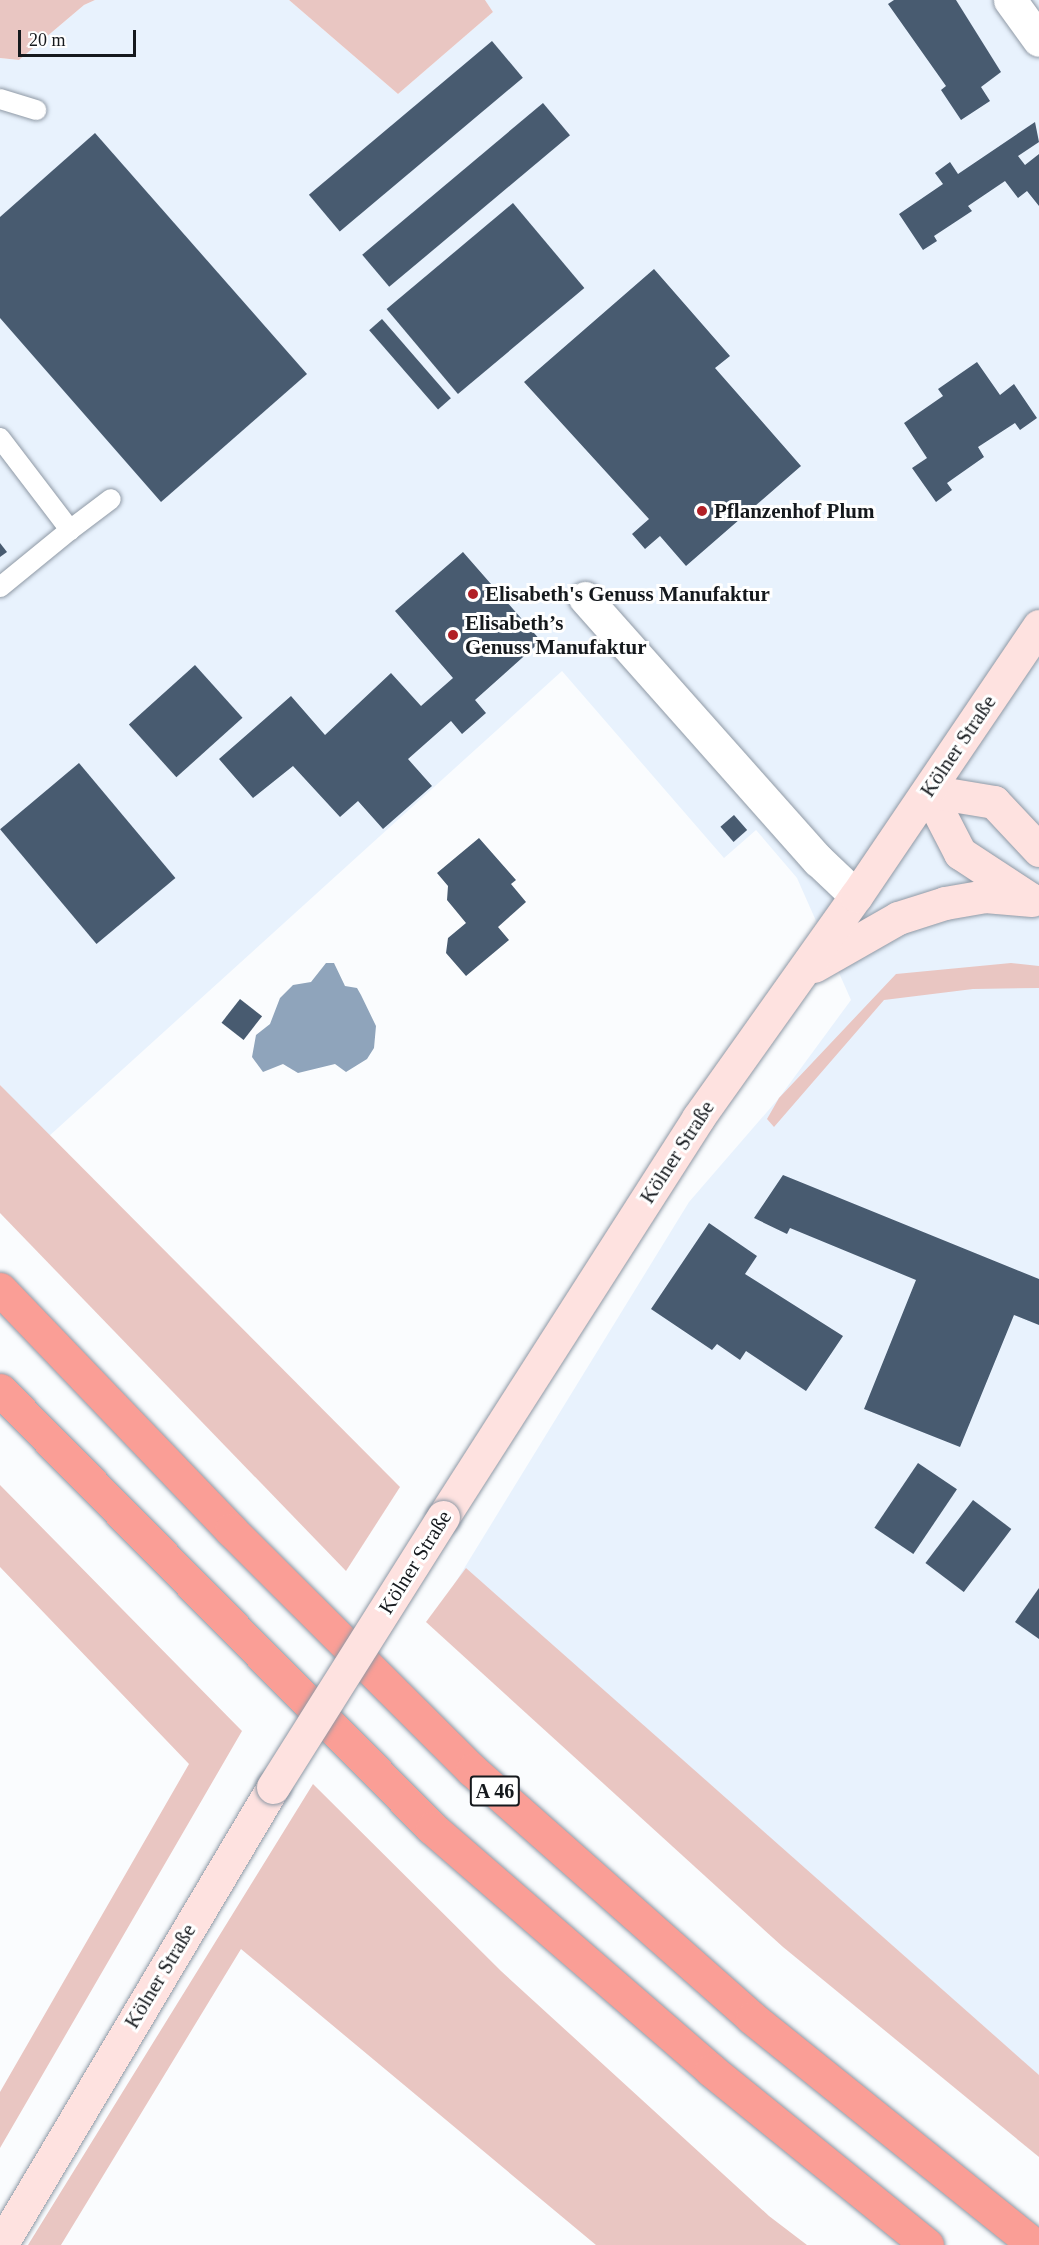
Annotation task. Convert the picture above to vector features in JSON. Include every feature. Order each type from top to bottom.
[{"type":"highway","name":"A 46","points":[[0,1290],[231,1530],[472,1770],[752,2018],[1034,2245]]},
{"type":"highway","points":[[0,1390],[432,1827],[711,2070],[927,2245]]},
{"type":"main road","name":"Kölner Straße","points":[[1,2245],[273,1787],[698,1119],[856,896],[1039,626]]},
{"type":"main road","points":[[928,791],[994,802],[1039,850]]},
{"type":"main road","points":[[928,791],[960,853],[1036,902]]},
{"type":"main road","points":[[802,973],[898,918],[945,903],[985,896],[1036,902]]},
{"type":"street","points":[[1010,0],[1039,40]]},
{"type":"street","points":[[585,597],[818,860],[856,896]]},
{"type":"lane","points":[[0,99],[36,110]]},
{"type":"lane","points":[[0,438],[70,530]]},
{"type":"lane","points":[[0,587],[111,499]]},
{"type":"shaded area","points":[[0,0],[95,0],[84,5],[19,60],[0,58]]},
{"type":"shaded area","points":[[95,0],[289,0],[398,94],[493,12],[485,0],[1039,0],[1039,2136],[441,1606],[689,1202],[779,1098],[851,1000],[797,878],[756,830],[724,858],[562,671],[48,1137],[0,1085],[0,58],[19,60],[84,5]]},
{"type":"shaded area","points":[[289,0],[485,0],[493,12],[398,94]]},
{"type":"shaded area","points":[[1011,963],[1039,966],[1039,988],[973,989],[884,1000],[774,1127],[767,1119],[779,1098],[896,974]]},
{"type":"shaded area","points":[[0,1085],[400,1487],[346,1571],[0,1213]]},
{"type":"shaded area","points":[[0,1485],[242,1731],[0,2148],[0,2092],[189,1764],[0,1567]]},
{"type":"shaded area","points":[[466,1568],[1039,2075],[1039,2157],[783,1947],[426,1622]]},
{"type":"shaded area","points":[[313,1784],[501,1971],[769,2216],[807,2245],[596,2245],[241,1949],[61,2245],[28,2245]]},
{"type":"water","points":[[326,963],[334,963],[345,986],[357,988],[361,995],[376,1026],[374,1048],[367,1059],[346,1072],[335,1064],[298,1073],[283,1064],[263,1072],[252,1057],[256,1035],[270,1024],[280,998],[293,985],[311,982]]},
{"type":"building","points":[[894,0],[956,0],[1001,72],[981,87],[990,101],[961,120],[941,90],[946,86],[888,4]]},
{"type":"building","points":[[492,41],[523,78],[340,231],[309,195]]},
{"type":"building","points":[[543,103],[570,135],[389,287],[362,255]]},
{"type":"building","points":[[1035,122],[1039,142],[1018,156],[1025,165],[1039,154],[1039,206],[1027,191],[1018,198],[1005,181],[968,206],[972,211],[934,236],[937,241],[923,250],[899,214],[943,184],[935,173],[950,162],[958,174]]},
{"type":"building","points":[[95,133],[307,374],[161,502],[0,318],[0,217]]},
{"type":"building","points":[[513,203],[584,288],[458,394],[387,309]]},
{"type":"building","points":[[654,269],[730,356],[715,368],[801,466],[686,566],[660,536],[645,549],[632,534],[649,519],[524,382]]},
{"type":"building","points":[[382,319],[451,398],[438,409],[369,330]]},
{"type":"building","points":[[977,362],[1000,395],[1014,384],[1037,418],[1020,430],[1015,423],[978,447],[984,457],[947,483],[952,490],[936,502],[912,468],[927,458],[904,423],[943,396],[938,389]]},
{"type":"building","points":[[0,543],[7,552],[0,557]]},
{"type":"building","points":[[463,552],[541,641],[475,700],[486,713],[462,734],[451,721],[408,759],[432,786],[383,829],[358,801],[340,817],[293,766],[253,798],[219,759],[291,696],[325,735],[391,673],[421,706],[453,678],[395,611]]},
{"type":"building","points":[[195,665],[243,718],[176,777],[129,725]]},
{"type":"building","points":[[79,763],[175,878],[97,944],[0,829]]},
{"type":"building","points":[[734,815],[747,830],[734,842],[720,827]]},
{"type":"building","points":[[479,838],[516,880],[511,884],[526,902],[498,927],[509,940],[466,976],[446,953],[448,938],[466,923],[447,900],[448,886],[437,873]]},
{"type":"building","points":[[240,999],[262,1016],[244,1040],[222,1023]]},
{"type":"building","points":[[783,1175],[1039,1279],[1039,1325],[1014,1315],[960,1447],[864,1409],[916,1280],[790,1228],[787,1234],[754,1218]]},
{"type":"building","points":[[709,1223],[757,1256],[745,1274],[843,1336],[806,1391],[746,1351],[740,1360],[717,1344],[712,1350],[651,1309]]},
{"type":"building","points":[[918,1463],[957,1489],[913,1554],[874,1528]]},
{"type":"building","points":[[973,1500],[1011,1529],[964,1592],[925,1563]]},
{"type":"building","points":[[1039,1588],[1039,1639],[1015,1622]]},
{"type":"place","name":"Pflanzenhof Plum","points":[[702,511]]},
{"type":"place","name":"Elisabeth's Genuss Manufaktur","points":[[473,594]]},
{"type":"place","name":"Elisabeth’s Genuss Manufaktur","points":[[453,635]]}]
